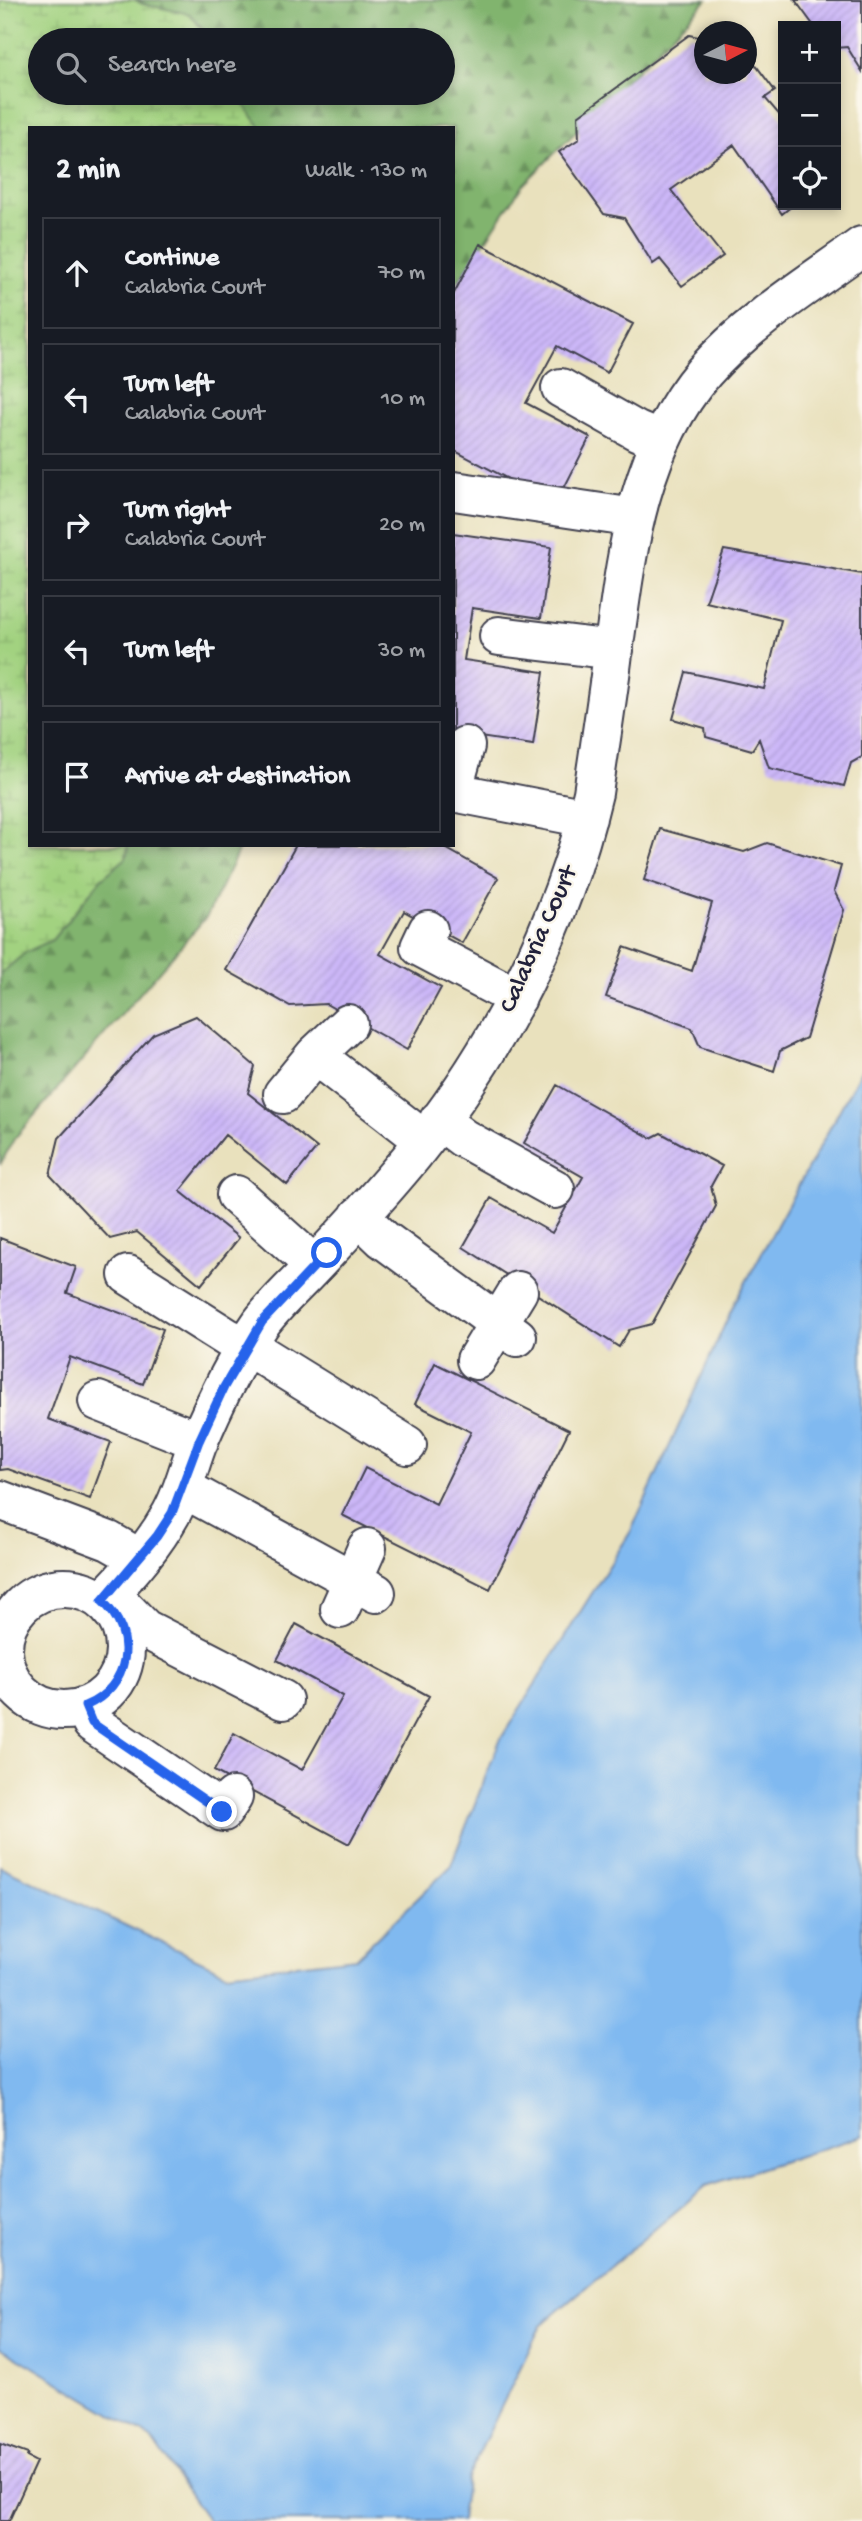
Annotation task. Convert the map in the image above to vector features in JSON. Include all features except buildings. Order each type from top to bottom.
[{"type":"street","name":"Calabria Court","points":[[106,1597],[157,1536],[172,1513],[199,1441],[224,1387],[262,1322],[359,1216],[431,1130],[482,1059],[517,998],[554,920],[573,869],[587,818],[626,561],[645,481],[669,423],[703,373],[742,332],[862,246]]},
{"type":"street","points":[[571,392],[637,431],[661,441]]},
{"type":"street","points":[[455,491],[495,501],[635,518]]},
{"type":"street","points":[[506,638],[614,650]]},
{"type":"street","points":[[455,783],[465,746]]},
{"type":"street","points":[[455,790],[587,818]]},
{"type":"street","points":[[420,947],[517,998]]},
{"type":"street","points":[[283,1094],[315,1055],[348,1024]]},
{"type":"street","points":[[315,1055],[431,1130],[463,1138],[539,1183]]},
{"type":"street","points":[[238,1195],[314,1265]]},
{"type":"street","points":[[359,1216],[383,1239],[508,1330]]},
{"type":"street","points":[[129,1275],[228,1338],[247,1346],[397,1438]]},
{"type":"street","points":[[476,1360],[508,1330],[519,1291]]},
{"type":"street","points":[[97,1402],[199,1441]]},
{"type":"street","points":[[183,1488],[359,1582]]},
{"type":"street","points":[[0,1500],[109,1541],[139,1558]]},
{"type":"street","points":[[106,1597],[122,1629],[125,1650],[121,1671],[111,1688],[97,1701],[60,1711],[41,1706],[24,1696],[12,1681],[4,1664],[2,1645],[7,1626],[18,1607],[35,1594],[55,1587],[76,1588],[106,1597],[145,1629],[283,1700]]},
{"type":"street","points":[[85,1706],[92,1723],[222,1812],[233,1797]]},
{"type":"green space","points":[[135,0],[707,0],[522,186],[455,286],[455,126],[260,126],[244,105],[455,105],[455,28],[202,28]]},
{"type":"green space","points":[[135,0],[142,4],[190,14],[201,28],[28,28],[28,105],[244,105],[260,126],[28,126],[28,847],[128,847],[126,858],[101,879],[52,940],[26,952],[0,974],[0,1]]},
{"type":"green space","points":[[128,847],[240,847],[207,916],[14,1139],[0,1165],[0,974],[26,952],[52,940],[101,879],[126,858]]},
{"type":"water","points":[[862,1069],[862,2136],[706,2186],[541,2325],[466,2480],[461,2521],[208,2521],[151,2438],[0,2347],[0,1866],[226,1973],[356,1958],[450,1867],[500,1740],[631,1531],[735,1302]]},
{"type":"route","points":[[222,1812],[92,1723],[85,1706],[97,1701],[111,1688],[121,1671],[125,1650],[122,1629],[112,1610],[102,1601],[157,1536],[172,1513],[199,1441],[224,1387],[262,1322],[327,1253]]}]
